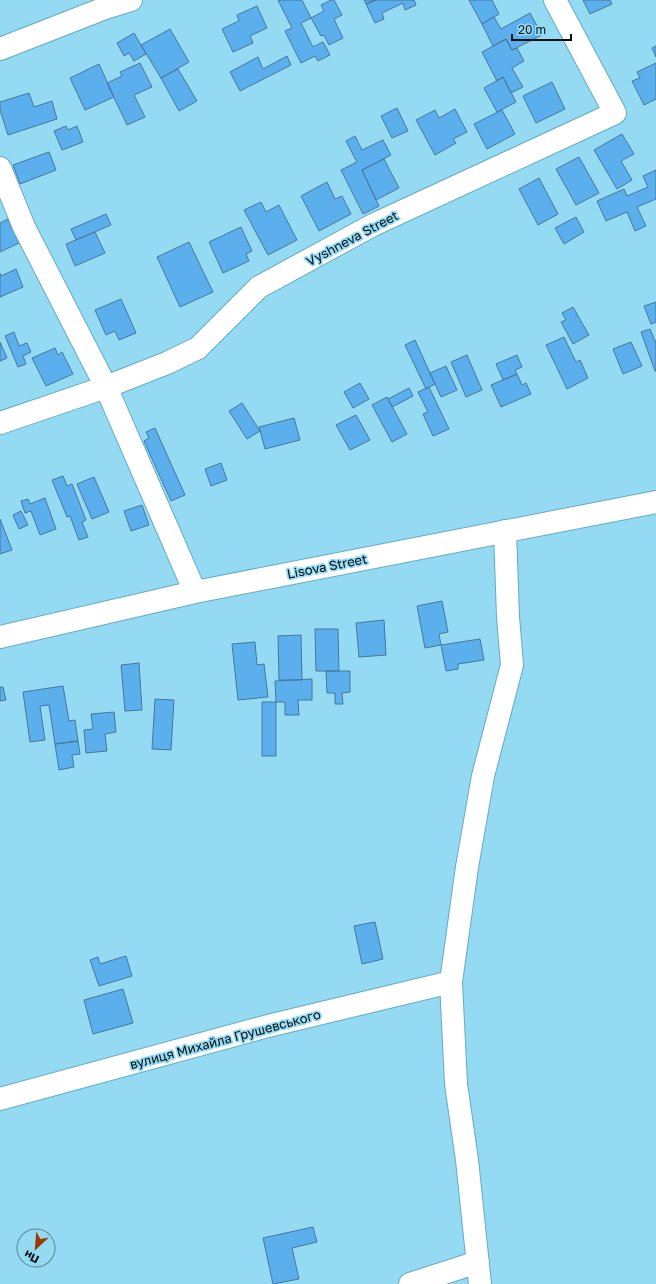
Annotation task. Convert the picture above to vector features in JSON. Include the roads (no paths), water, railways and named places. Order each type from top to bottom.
[{"type":"street","points":[[0,49],[105,8],[131,0]]},
{"type":"street","name":"Vyshneva Street","points":[[0,423],[106,387],[167,364],[198,348],[259,287],[366,228],[615,113],[555,0]]},
{"type":"street","points":[[0,168],[24,227],[106,387],[195,592]]},
{"type":"street","name":"Lisova Street","points":[[0,637],[195,592],[656,502]]},
{"type":"street","points":[[480,1284],[467,1160],[456,1084],[451,982],[467,867],[482,776],[512,665],[508,617],[506,531]]},
{"type":"street","name":"вулиця Михайла Грушевського","points":[[0,1099],[268,1026],[451,982]]},
{"type":"street","points":[[410,1284],[478,1262]]}]
